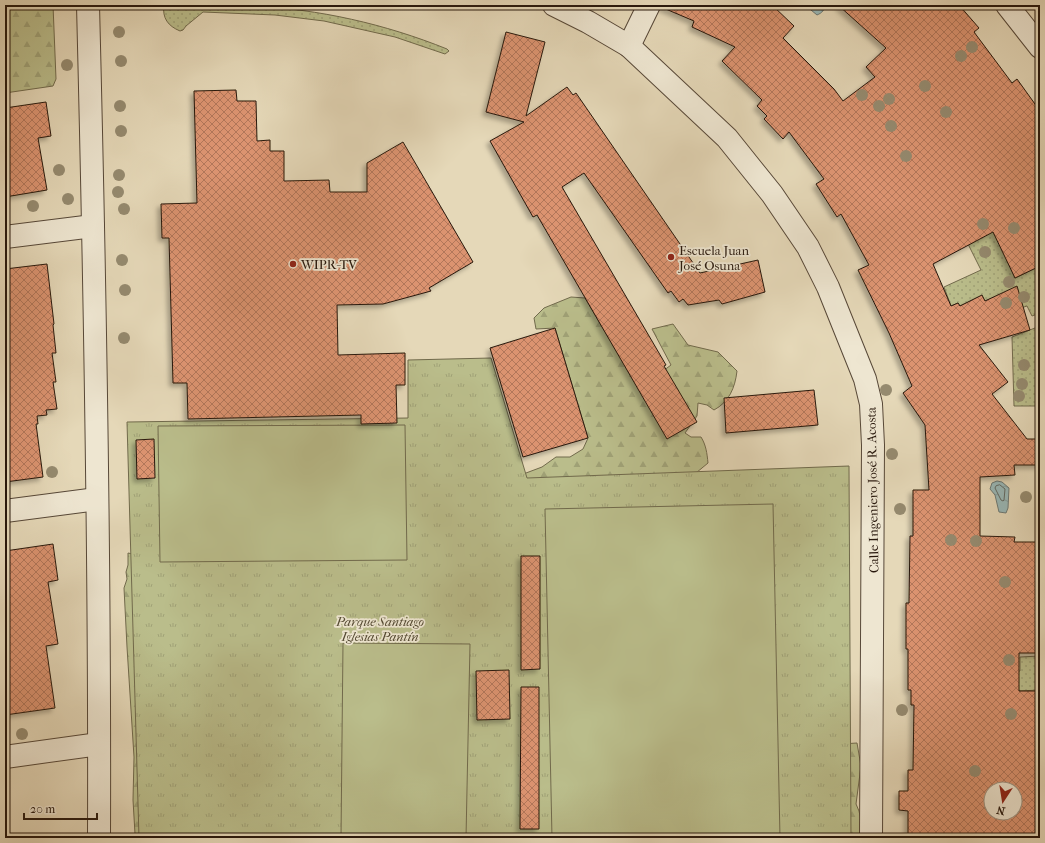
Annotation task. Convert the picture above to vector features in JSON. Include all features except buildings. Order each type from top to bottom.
[{"type":"street","points":[[88,5],[97,499],[99,838]]},
{"type":"street","name":"Calle Ingeniero José R. Acosta","points":[[554,5],[630,46],[727,138],[772,194],[808,247],[828,287],[865,379],[871,404],[874,445],[871,838]]},
{"type":"street","points":[[630,46],[649,5]]},
{"type":"street","points":[[1007,5],[1040,47]]},
{"type":"street","points":[[5,237],[93,226]]},
{"type":"street","points":[[5,511],[97,499]]},
{"type":"street","points":[[5,757],[99,744]]},
{"type":"green space","points":[[5,5],[53,5],[56,79],[53,86],[5,93]]},
{"type":"green space","points":[[164,5],[252,6],[302,10],[327,14],[400,32],[424,40],[449,51],[445,54],[395,37],[324,21],[275,15],[203,12],[180,31],[172,27],[165,18]]},
{"type":"green space","points":[[994,230],[1015,278],[1040,266],[1040,313],[1032,316],[1027,306],[1003,314],[990,299],[985,301],[982,296],[960,306],[958,303],[951,306],[944,287],[981,270],[964,236]]},
{"type":"green space","points":[[571,297],[585,298],[639,389],[671,365],[652,329],[673,324],[688,345],[718,352],[737,371],[733,389],[724,403],[714,410],[707,405],[698,403],[697,416],[685,433],[691,437],[701,437],[706,449],[708,463],[256,838],[138,838],[135,834],[133,800],[134,757],[124,588],[127,579],[126,572],[128,565],[128,553],[142,556],[518,476],[542,467],[556,457],[570,457],[583,449],[588,438],[555,328],[536,329],[534,318],[544,308]]},
{"type":"green space","points":[[1040,326],[1040,406],[1014,406],[1012,337]]},
{"type":"green space","name":"Parque Santiago Iglesias Pantín","points":[[491,358],[527,478],[849,466],[851,838],[139,838],[127,422],[408,418],[408,360]]},
{"type":"green space","points":[[405,425],[407,560],[160,562],[158,426]]},
{"type":"green space","points":[[773,504],[780,838],[552,838],[545,509]]},
{"type":"green space","points":[[343,643],[470,644],[466,838],[341,838]]},
{"type":"green space","points":[[1040,656],[1040,690],[1019,691],[1013,671],[1020,671],[1020,657]]},
{"type":"green space","points":[[857,743],[861,766],[856,804],[862,825],[860,838],[819,838],[841,744]]},
{"type":"water","points":[[805,5],[824,5],[824,10],[817,15]]},
{"type":"water","points":[[997,481],[1002,482],[1009,488],[1008,508],[1006,513],[999,512],[995,495],[990,489],[992,483]]},
{"type":"place","name":"Escuela Juan José Osuna","points":[[671,257]]},
{"type":"place","name":"WIPR-TV","points":[[293,264]]}]
